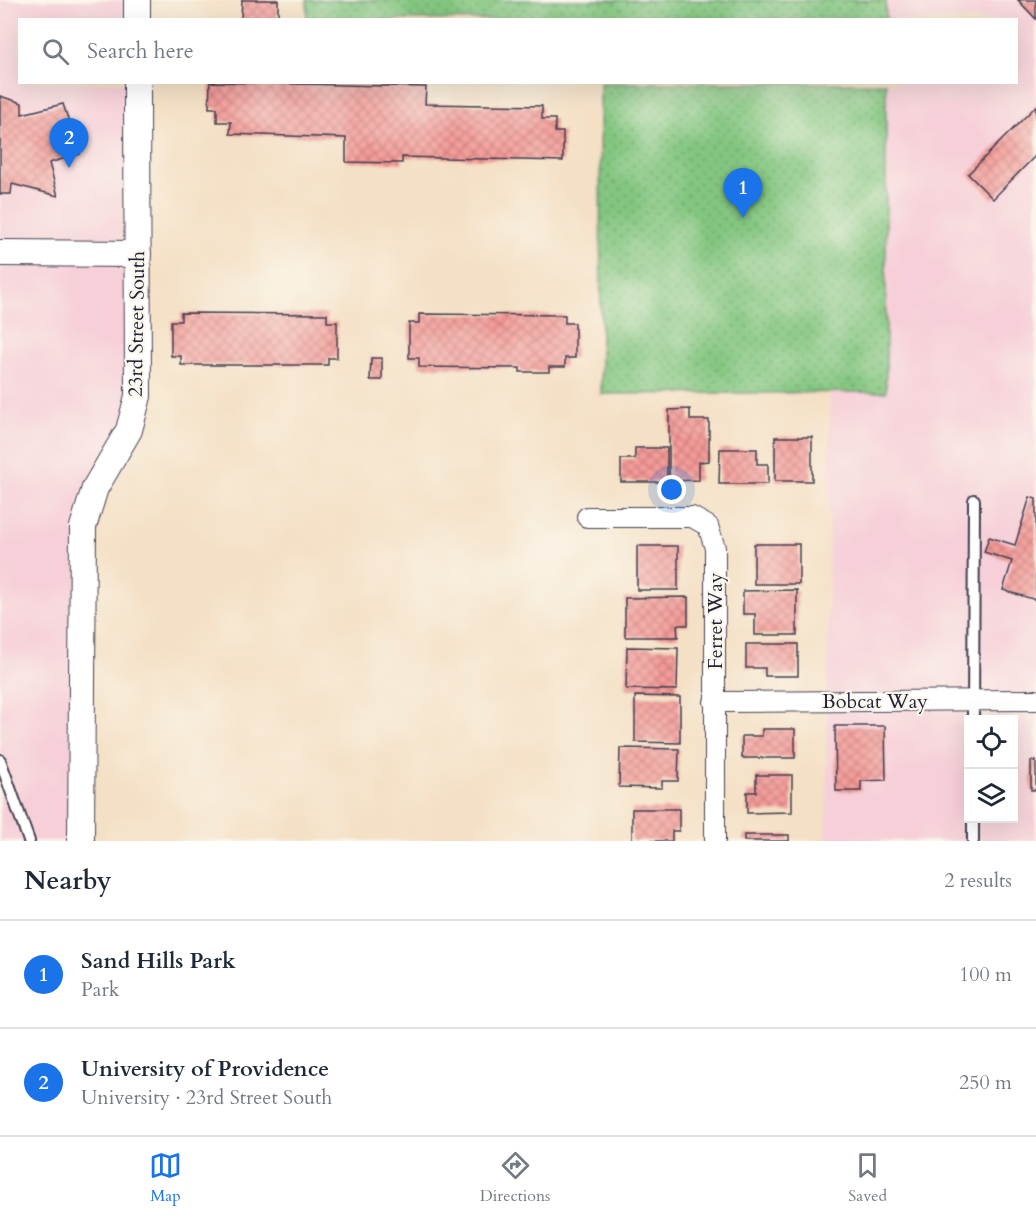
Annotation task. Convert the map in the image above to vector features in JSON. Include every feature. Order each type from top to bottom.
[{"type":"street","points":[[136,0],[136,18]]},
{"type":"street","name":"23rd Street South","points":[[81,841],[83,527],[95,488],[129,430],[138,396],[137,84]]},
{"type":"street","points":[[0,253],[138,254]]},
{"type":"street","name":"Ferret Way","points":[[587,517],[692,517],[708,526],[715,548],[715,841]]},
{"type":"street","name":"Bobcat Way","points":[[714,702],[973,710],[1036,700]]},
{"type":"lane","points":[[973,710],[974,500]]},
{"type":"lane","points":[[0,760],[29,841]]},
{"type":"lane","points":[[973,823],[973,841]]},
{"type":"shaded area","points":[[0,0],[138,0],[138,18],[18,18],[18,84],[138,84],[138,396],[95,488],[81,841],[0,841]]},
{"type":"shaded area","points":[[886,0],[1036,0],[1036,841],[826,841],[830,392],[886,391],[886,84],[1018,84],[1018,18],[886,18]]},
{"type":"green space","points":[[307,0],[886,0],[886,18],[307,18]]},
{"type":"green space","points":[[600,84],[886,84],[886,392],[601,394]]},
{"type":"building","points":[[242,0],[278,0],[278,18],[241,18]]},
{"type":"building","points":[[1018,0],[1036,0],[1036,19]]},
{"type":"building","points":[[210,84],[426,87],[425,104],[542,106],[542,119],[555,119],[555,132],[563,132],[563,161],[402,157],[402,163],[346,162],[346,138],[230,134],[231,122],[217,122],[217,108],[209,108]]},
{"type":"building","points":[[0,96],[22,103],[22,114],[63,104],[80,154],[49,163],[58,196],[12,184],[11,194],[0,194]]},
{"type":"building","points":[[1036,106],[1036,155],[993,199],[968,174]]},
{"type":"building","points":[[181,313],[327,314],[327,322],[337,322],[337,358],[328,358],[328,365],[181,365],[181,356],[171,356],[171,321],[181,321]]},
{"type":"building","points":[[419,314],[565,315],[565,323],[575,323],[575,358],[565,358],[565,367],[549,367],[549,372],[520,372],[520,368],[419,367],[419,358],[409,358],[409,323],[419,323]]},
{"type":"building","points":[[371,358],[382,358],[382,380],[370,380]]},
{"type":"building","points":[[690,409],[690,420],[709,420],[709,461],[699,462],[699,480],[669,481],[669,410]]},
{"type":"building","points":[[775,437],[812,437],[812,481],[775,481]]},
{"type":"building","points":[[635,448],[667,448],[667,482],[621,482],[621,459],[635,459]]},
{"type":"building","points":[[720,449],[757,449],[757,464],[768,464],[768,484],[719,484]]},
{"type":"building","points":[[1030,497],[1036,499],[1036,600],[1003,590],[1012,561],[984,552],[989,537],[1015,545]]},
{"type":"building","points":[[754,544],[799,544],[799,584],[754,584]]},
{"type":"building","points":[[637,546],[678,546],[678,590],[637,590]]},
{"type":"building","points":[[797,590],[797,635],[755,635],[755,614],[743,614],[743,591]]},
{"type":"building","points":[[688,597],[688,625],[677,625],[678,637],[625,637],[625,598]]},
{"type":"building","points":[[746,644],[798,644],[798,676],[765,676],[765,668],[746,668]]},
{"type":"building","points":[[627,647],[678,648],[677,690],[626,689]]},
{"type":"building","points":[[635,696],[680,697],[680,743],[635,742]]},
{"type":"building","points":[[835,726],[885,726],[886,780],[861,781],[861,791],[836,791]]},
{"type":"building","points":[[762,729],[795,729],[795,758],[742,758],[742,736],[762,736]]},
{"type":"building","points":[[620,748],[679,749],[678,781],[662,781],[662,788],[619,787]]},
{"type":"building","points":[[1031,761],[1036,761],[1036,790],[1031,790]]},
{"type":"building","points":[[756,775],[792,775],[792,812],[747,813],[747,792],[756,792]]},
{"type":"building","points":[[632,809],[679,809],[679,831],[672,831],[672,841],[632,841]]},
{"type":"building","points":[[744,835],[789,835],[789,841],[744,841]]},
{"type":"place","name":"University of Providence","points":[[69,168]]},
{"type":"place","name":"Sand Hills Park","points":[[743,218]]}]
